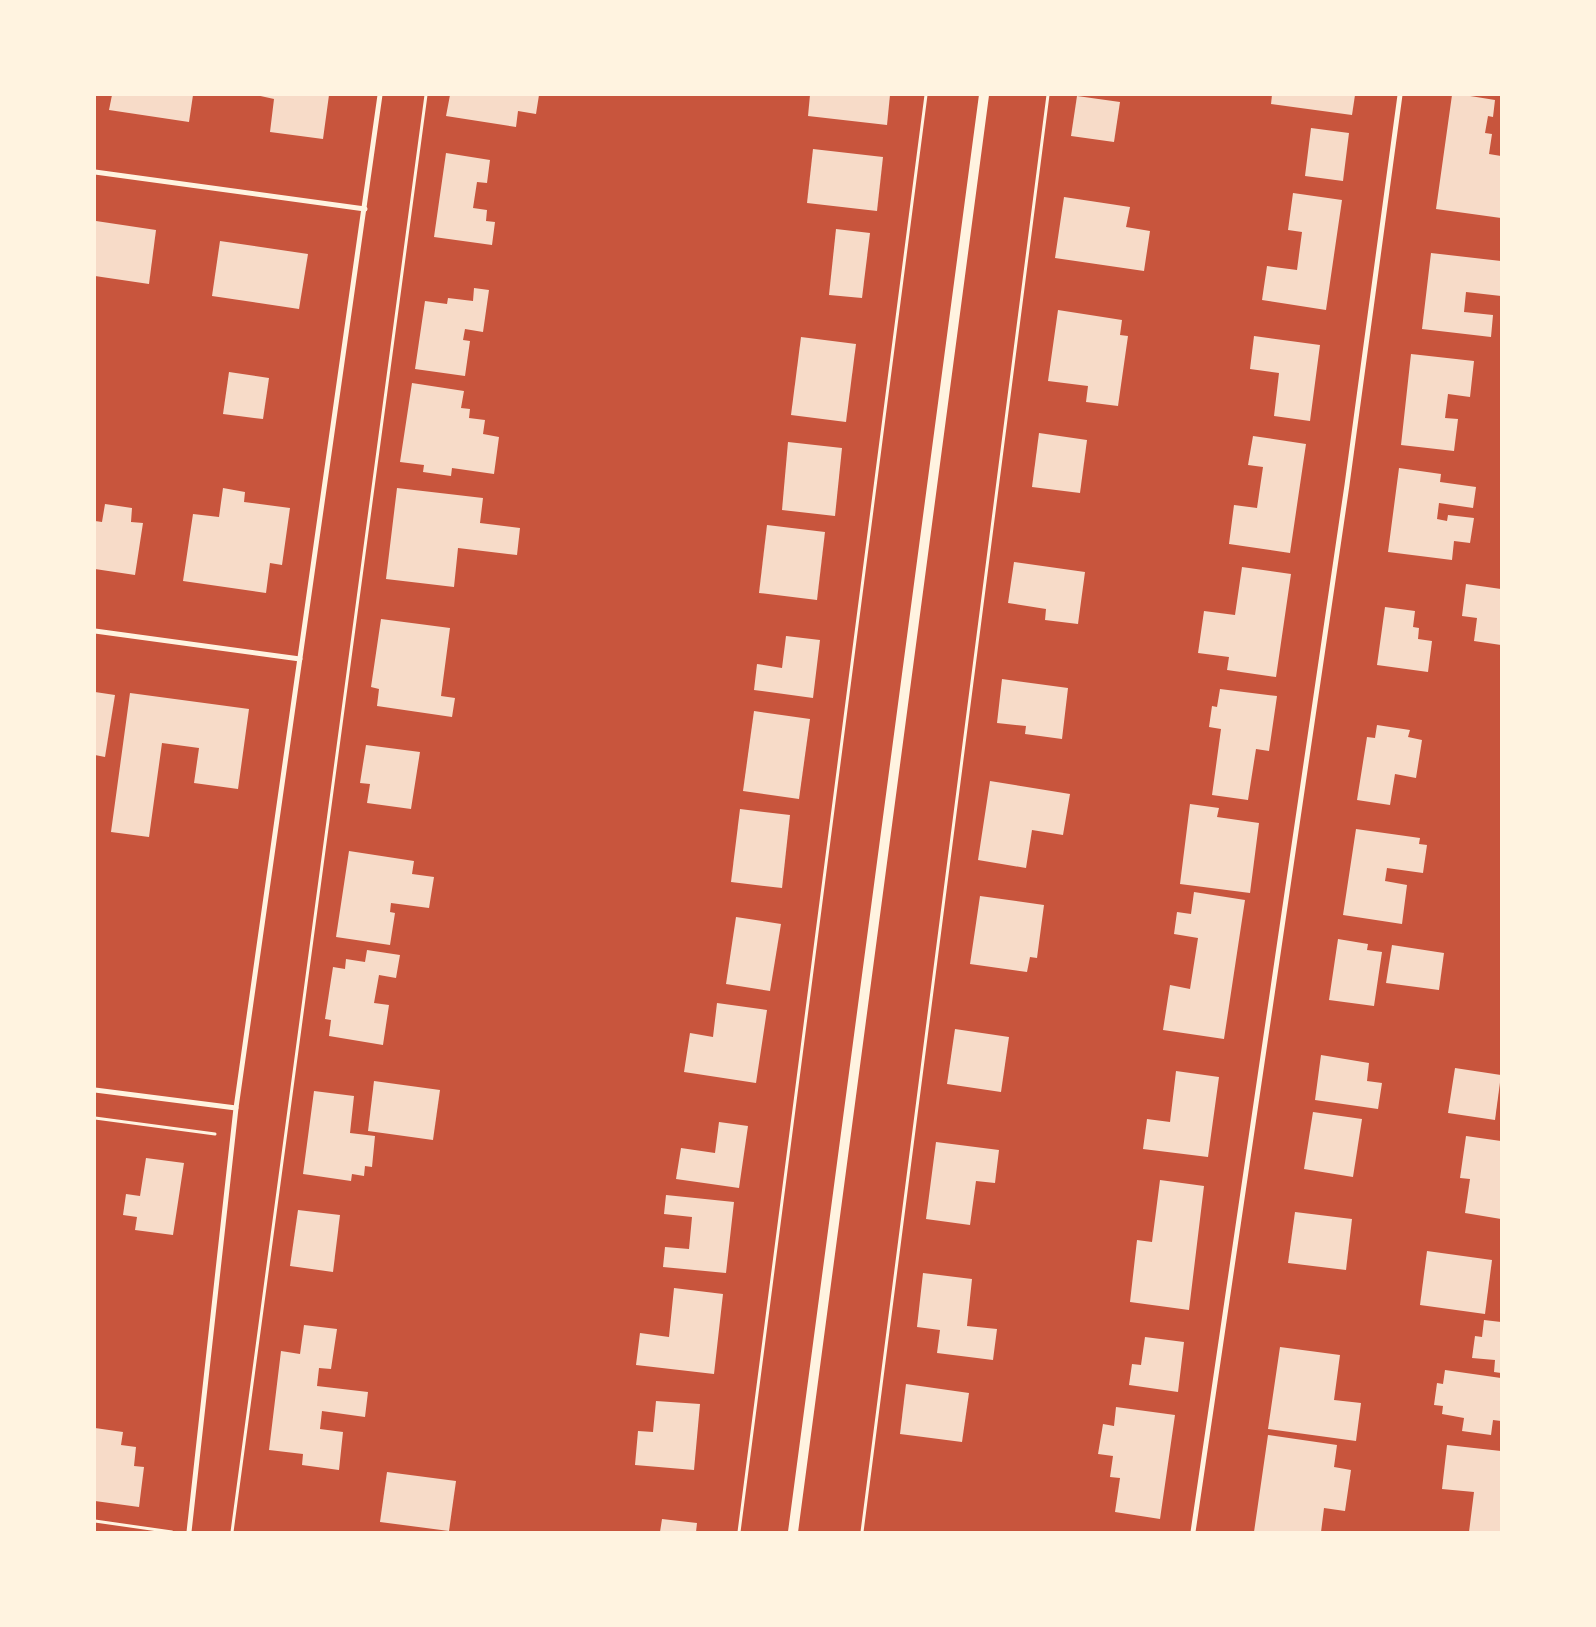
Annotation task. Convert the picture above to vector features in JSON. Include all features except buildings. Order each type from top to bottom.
[{"type":"main road","points":[[793,1532],[984,95]]},
{"type":"street","points":[[189,1532],[236,1108],[380,95]]},
{"type":"street","points":[[1193,1532],[1345,495],[1400,95]]},
{"type":"street","points":[[95,172],[365,209]]},
{"type":"street","points":[[95,632],[300,659]]},
{"type":"street","points":[[95,1090],[236,1108]]},
{"type":"path","points":[[232,1532],[426,95]]},
{"type":"path","points":[[739,1532],[926,95]]},
{"type":"path","points":[[862,1532],[1048,95]]},
{"type":"path","points":[[95,1118],[233,1137]]},
{"type":"path","points":[[95,1521],[175,1532]]}]
